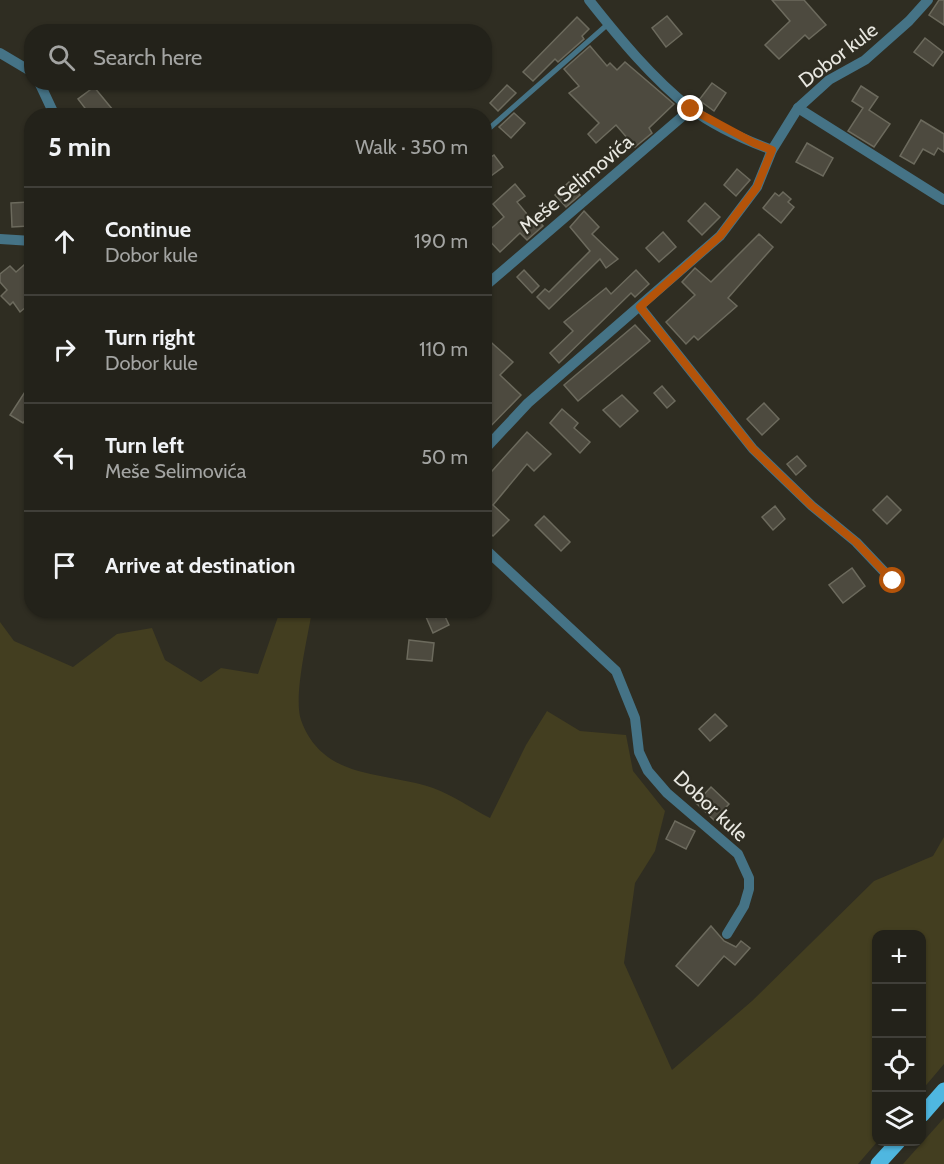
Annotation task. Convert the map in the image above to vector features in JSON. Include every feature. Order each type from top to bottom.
[{"type":"main road","points":[[926,1110],[944,1090]]},
{"type":"main road","points":[[878,1164],[894,1146]]},
{"type":"street","points":[[589,0],[655,76],[691,109],[754,143],[772,150]]},
{"type":"street","name":"Dobor kule","points":[[492,442],[528,404],[720,236],[757,187],[772,150],[798,108],[829,80],[865,60],[909,21],[928,0]]},
{"type":"street","points":[[0,53],[24,67]]},
{"type":"street","points":[[43,90],[51,108]]},
{"type":"street","points":[[798,108],[944,200]]},
{"type":"street","name":"Meše Selimovića","points":[[492,280],[691,109]]},
{"type":"street","points":[[0,239],[24,240]]},
{"type":"street","points":[[640,307],[753,449],[812,506],[856,542],[893,581]]},
{"type":"street","name":"Dobor kule","points":[[492,555],[616,671],[635,718],[639,752],[648,771],[666,793],[738,854],[749,878],[749,889],[744,906],[727,934]]},
{"type":"lane","points":[[492,126],[608,24]]},
{"type":"shaded area","points":[[278,618],[311,618],[300,682],[299,710],[301,720],[311,740],[324,754],[340,764],[433,788],[490,818],[526,745],[547,711],[580,731],[626,735],[633,771],[665,811],[655,851],[635,883],[624,963],[672,1070],[752,1001],[874,881],[933,856],[944,837],[944,1064],[926,1085],[926,930],[872,930],[874,1146],[858,1164],[0,1164],[0,622],[14,641],[73,667],[117,634],[152,628],[165,660],[201,682],[221,668],[258,674]]},
{"type":"shaded area","points":[[944,1118],[944,1164],[903,1164],[919,1146],[926,1146],[926,1138]]},
{"type":"building","points":[[772,0],[804,0],[826,25],[809,39],[805,35],[779,59],[765,45],[790,21]]},
{"type":"building","points":[[939,0],[944,0],[944,25],[929,15]]},
{"type":"building","points":[[667,16],[682,34],[666,47],[652,28]]},
{"type":"building","points":[[577,17],[589,29],[582,36],[584,39],[558,62],[555,59],[533,81],[523,72]]},
{"type":"building","points":[[925,38],[943,52],[933,66],[914,52]]},
{"type":"building","points":[[590,46],[607,66],[610,63],[617,70],[625,62],[674,104],[649,128],[652,133],[635,147],[616,125],[596,143],[588,134],[599,123],[569,93],[579,86],[564,69]]},
{"type":"building","points":[[712,83],[726,93],[714,111],[699,100]]},
{"type":"building","points":[[507,85],[516,93],[498,111],[490,103]]},
{"type":"building","points":[[861,86],[878,97],[869,110],[890,124],[874,147],[848,131],[863,108],[852,101]]},
{"type":"building","points":[[90,90],[96,90],[111,108],[85,108],[78,99]]},
{"type":"building","points":[[514,113],[525,123],[511,138],[499,127]]},
{"type":"building","points":[[921,120],[944,134],[944,152],[938,148],[934,155],[923,149],[914,164],[900,156]]},
{"type":"building","points":[[807,143],[833,158],[823,176],[796,162]]},
{"type":"building","points":[[494,155],[503,167],[492,175],[492,156]]},
{"type":"building","points":[[737,169],[750,180],[736,196],[724,185]]},
{"type":"building","points":[[569,182],[580,195],[566,207],[555,195]]},
{"type":"building","points":[[515,184],[525,196],[517,202],[531,219],[534,216],[543,226],[527,240],[520,233],[500,252],[492,244],[492,228],[504,217],[493,204]]},
{"type":"building","points":[[783,192],[791,199],[788,202],[794,207],[781,223],[763,208],[775,193],[779,196]]},
{"type":"building","points":[[24,202],[24,226],[12,227],[11,203]]},
{"type":"building","points":[[705,203],[720,217],[702,235],[688,221]]},
{"type":"building","points":[[584,211],[599,227],[592,234],[618,259],[606,268],[600,259],[549,309],[537,297],[545,289],[549,292],[590,251],[570,227]]},
{"type":"building","points":[[663,232],[676,247],[659,262],[646,248]]},
{"type":"building","points":[[759,234],[773,247],[728,298],[737,306],[698,340],[694,336],[686,344],[666,322],[695,295],[682,282],[695,268],[711,282]]},
{"type":"building","points":[[24,265],[24,309],[20,312],[13,302],[10,305],[1,296],[7,290],[0,282],[0,274],[10,266],[16,272]]},
{"type":"building","points":[[524,270],[539,286],[532,293],[517,277]]},
{"type":"building","points":[[636,270],[649,284],[635,297],[631,293],[559,363],[550,353],[573,331],[564,322],[606,288],[611,294]]},
{"type":"building","points":[[635,325],[650,341],[578,401],[564,385]]},
{"type":"building","points":[[492,343],[513,362],[500,375],[521,395],[492,425]]},
{"type":"building","points":[[662,386],[675,401],[667,408],[654,393]]},
{"type":"building","points":[[24,393],[24,422],[10,415]]},
{"type":"building","points":[[622,395],[638,411],[620,427],[603,410]]},
{"type":"building","points":[[764,403],[779,419],[762,435],[747,419]]},
{"type":"building","points":[[562,409],[578,423],[574,428],[590,442],[580,453],[550,423]]},
{"type":"building","points":[[527,432],[551,454],[534,471],[527,464],[493,505],[509,520],[493,536],[492,535],[492,471]]},
{"type":"building","points":[[797,456],[806,466],[796,475],[787,464]]},
{"type":"building","points":[[887,496],[901,510],[887,524],[873,510]]},
{"type":"building","points":[[775,506],[785,519],[773,530],[762,517]]},
{"type":"building","points":[[544,516],[570,542],[561,551],[535,525]]},
{"type":"building","points":[[852,568],[865,586],[843,603],[829,585]]},
{"type":"building","points":[[426,618],[446,618],[449,625],[433,633]]},
{"type":"building","points":[[409,640],[434,643],[432,661],[407,659]]},
{"type":"building","points":[[715,714],[727,726],[710,741],[699,729]]},
{"type":"building","points":[[711,787],[729,804],[714,820],[696,803]]},
{"type":"building","points":[[675,821],[695,831],[686,849],[666,839]]},
{"type":"building","points":[[711,926],[724,941],[736,947],[741,941],[750,948],[735,965],[724,956],[698,986],[676,966]]},
{"type":"route","points":[[691,109],[754,143],[772,150],[757,187],[720,236],[640,307],[753,449],[812,506],[856,542],[893,581]]}]
